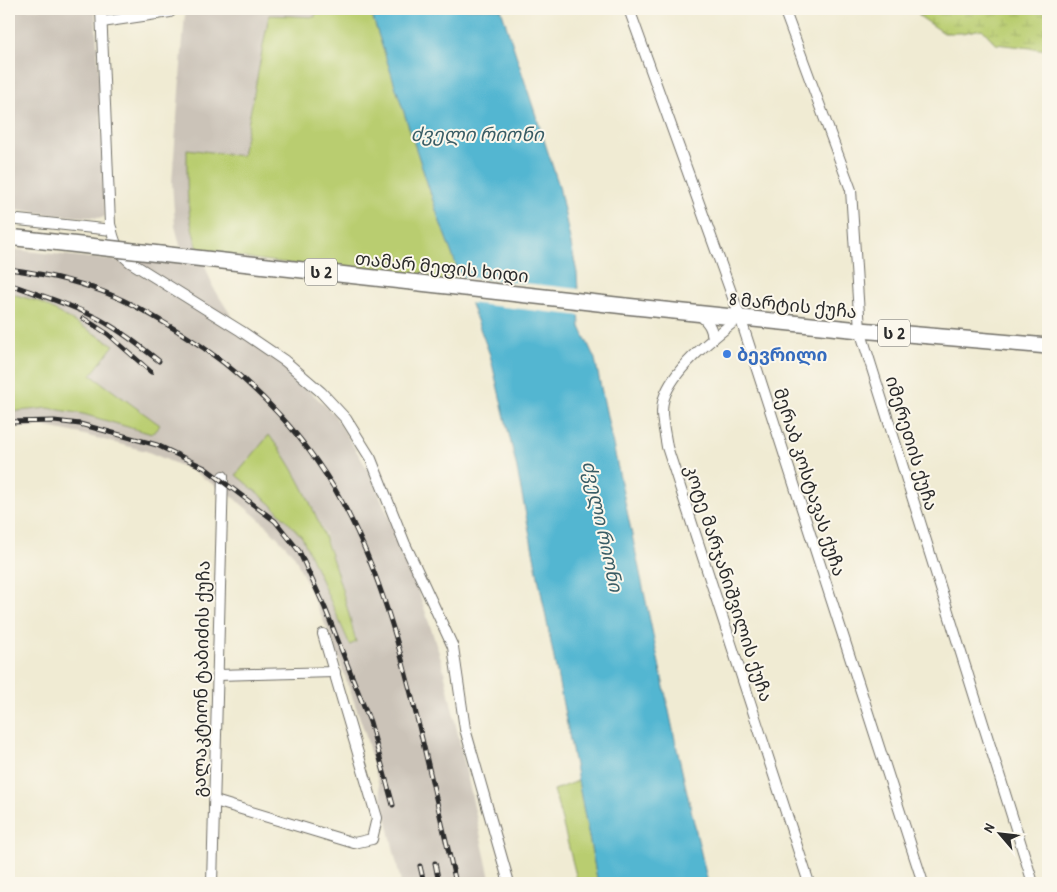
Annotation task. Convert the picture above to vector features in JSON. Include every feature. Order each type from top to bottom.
[{"type":"highway","name":"თამარ მეფის ხიდი","points":[[13,237],[625,306]]},
{"type":"highway","name":"8 მარტის ქუჩა","points":[[625,306],[700,315],[740,317],[860,330],[1048,346]]},
{"type":"street","points":[[101,9],[114,242],[120,252],[130,262],[286,361],[346,419],[370,459],[405,544],[453,647],[466,729],[509,883]]},
{"type":"street","points":[[102,22],[170,12],[173,9]]},
{"type":"street","name":"მერაბ კოსტავას ქუჩა","points":[[629,9],[740,317],[923,883]]},
{"type":"street","name":"იმერეთის ქუჩა","points":[[784,9],[850,190],[860,330],[1033,883]]},
{"type":"street","points":[[9,219],[112,230]]},
{"type":"street","points":[[700,315],[710,324],[713,340]]},
{"type":"street","name":"კოტე მარჯანიშვილის ქუჩა","points":[[740,317],[677,374],[664,398],[662,416],[668,447],[809,883]]},
{"type":"street","name":"გალაკტიონ ტაბიძის ქუჩა","points":[[212,883],[223,476]]},
{"type":"street","points":[[215,801],[354,843],[372,839],[377,818],[323,634]]},
{"type":"street","points":[[218,675],[335,672]]},
{"type":"shaded area","points":[[9,9],[95,9],[105,216],[102,218],[53,215],[9,208]]},
{"type":"shaded area","points":[[173,9],[316,9],[315,17],[269,16],[242,156],[193,234],[213,287],[241,331],[277,360],[334,414],[371,475],[412,571],[442,662],[491,883],[401,883],[365,733],[333,642],[294,555],[266,525],[234,498],[193,471],[146,451],[42,426],[9,428],[9,412],[48,408],[160,426],[91,375],[114,345],[40,302],[9,293],[9,249],[129,262],[119,252],[181,249],[175,226],[172,182],[185,13],[170,12]],"holes":[[[291,465],[324,532],[344,594],[356,642],[350,644],[302,537],[271,504]]]},
{"type":"green space","points":[[101,9],[173,9],[102,22]]},
{"type":"green space","points":[[316,9],[370,9],[440,222],[464,286],[199,252],[189,213],[187,149],[242,156],[269,15],[315,17]]},
{"type":"green space","points":[[919,9],[1048,9],[1048,50],[996,44],[982,29],[962,33],[944,33],[919,16]]},
{"type":"green space","points":[[9,293],[40,302],[114,345],[91,375],[160,425],[152,434],[83,414],[48,408],[9,412]]},
{"type":"green space","points":[[269,435],[291,466],[322,530],[344,596],[356,642],[350,645],[302,537],[271,504],[236,475]]},
{"type":"green space","points":[[578,781],[598,883],[578,883],[554,790]]},
{"type":"water","name":"ძველი რიონი","points":[[370,9],[501,9],[559,186],[577,273],[580,327],[595,359],[677,749],[708,883],[598,883],[516,464],[490,355],[440,222]]},
{"type":"pier","points":[[458,276],[580,289],[582,316],[468,303]]},
{"type":"railway","points":[[9,269],[36,273],[90,287],[141,309],[181,333],[233,370],[257,391],[279,414],[319,464],[351,519],[384,601],[409,686],[456,883]]},
{"type":"railway","points":[[9,284],[66,304],[99,319],[159,361]]},
{"type":"railway","points":[[83,318],[108,334],[151,372]]},
{"type":"railway","points":[[9,422],[54,421],[80,424],[157,445],[205,468],[275,521],[299,551],[325,608],[370,722],[393,805]]},
{"type":"railway","points":[[435,863],[439,883]]},
{"type":"railway","points":[[420,866],[424,883]]},
{"type":"place","name":"ბევრილი","points":[[727,354]]}]
